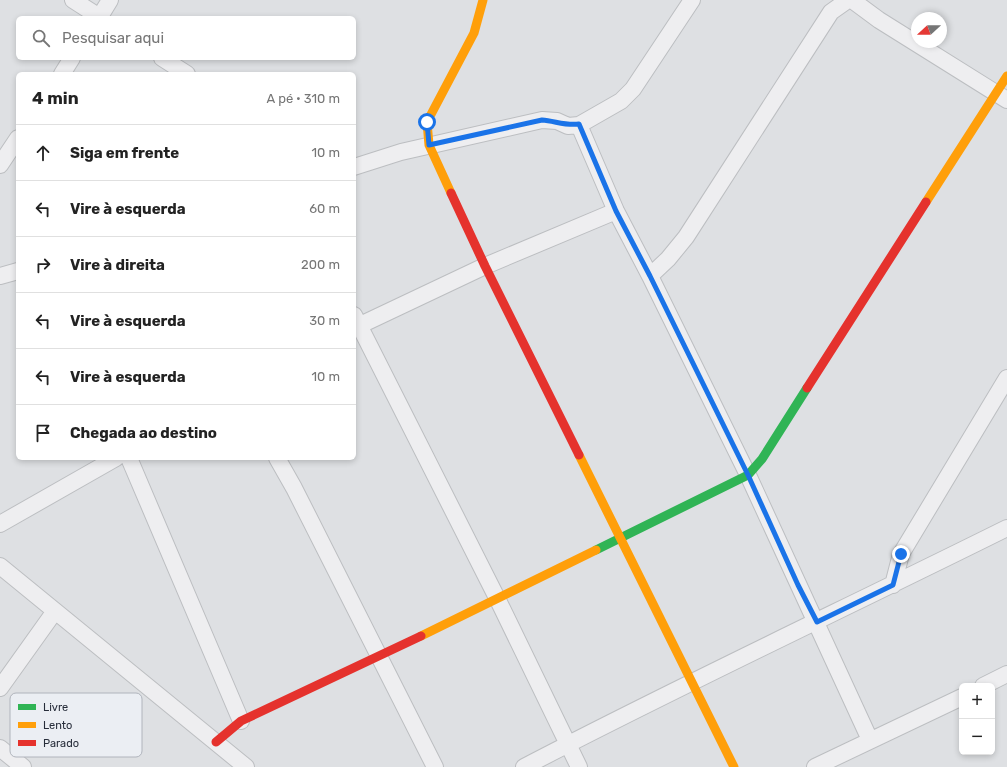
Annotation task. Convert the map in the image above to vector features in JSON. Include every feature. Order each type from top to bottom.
[{"type":"street","points":[[73,0],[97,16]]},
{"type":"street","points":[[101,16],[110,0]]},
{"type":"street","points":[[482,0],[474,33],[427,122],[429,145],[485,266],[734,767]]},
{"type":"street","points":[[356,166],[429,145],[542,120],[557,121],[568,126],[579,124],[621,101],[633,89],[692,0]]},
{"type":"street","points":[[650,276],[668,259],[686,237],[831,12],[848,0]]},
{"type":"street","points":[[852,0],[879,20],[1001,97]]},
{"type":"street","points":[[63,72],[71,60]]},
{"type":"street","points":[[165,60],[184,72]]},
{"type":"street","points":[[216,742],[241,721],[380,656],[748,475],[762,459],[1001,97],[1007,76]]},
{"type":"street","points":[[579,124],[616,211],[650,276],[748,475],[798,585],[817,622],[870,740]]},
{"type":"street","points":[[0,165],[16,141]]},
{"type":"street","points":[[579,767],[497,598],[356,323],[485,266],[616,211]]},
{"type":"street","points":[[0,276],[16,272]]},
{"type":"street","points":[[893,585],[901,554],[1007,378]]},
{"type":"street","points":[[1,520],[112,460]]},
{"type":"street","points":[[130,460],[241,721]]},
{"type":"street","points":[[278,460],[380,656],[435,767]]},
{"type":"street","points":[[524,767],[692,680],[817,622],[1007,528]]},
{"type":"street","points":[[0,566],[246,767]]},
{"type":"street","points":[[0,688],[54,611]]},
{"type":"street","points":[[989,683],[1007,674]]},
{"type":"street","points":[[816,767],[959,698]]},
{"type":"street","points":[[0,748],[10,756]]},
{"type":"street","points":[[11,757],[23,767]]},
{"type":"traffic: fast","points":[[596,550],[748,475],[762,459],[807,388]]},
{"type":"traffic: slow","points":[[451,193],[429,145],[427,122],[474,33],[483,0]]},
{"type":"traffic: slow","points":[[926,202],[1007,76]]},
{"type":"traffic: slow","points":[[579,455],[734,767]]},
{"type":"traffic: slow","points":[[421,636],[596,550]]},
{"type":"traffic: jam","points":[[451,193],[485,266],[579,455]]},
{"type":"traffic: jam","points":[[807,388],[926,202]]},
{"type":"traffic: jam","points":[[216,742],[241,721],[421,636]]},
{"type":"route","points":[[427,122],[429,145],[542,120],[557,121],[568,126],[579,124],[616,211],[650,276],[748,475],[798,585],[817,622],[893,585],[901,554]]}]
